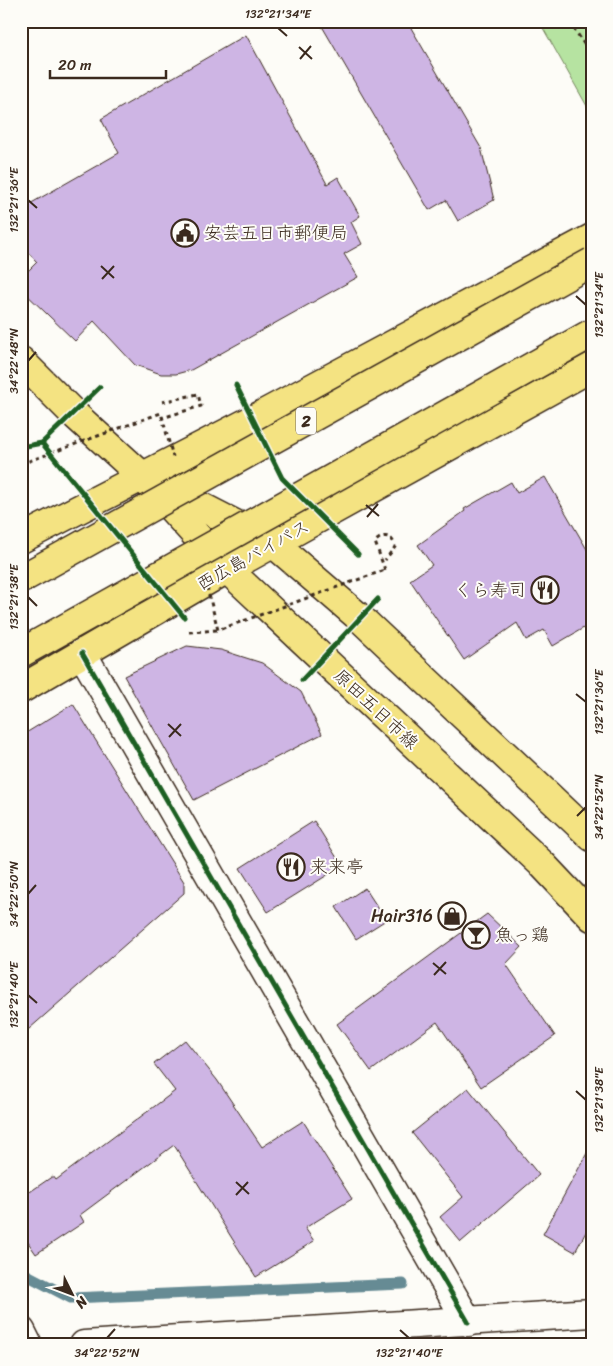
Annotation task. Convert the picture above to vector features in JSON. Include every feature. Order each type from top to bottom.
[{"type":"main road","name":"2","points":[[21,539],[254,419],[592,238]]},
{"type":"main road","name":"2","points":[[21,579],[592,262]]},
{"type":"main road","name":"西広島バイパス","points":[[21,653],[592,333]]},
{"type":"main road","name":"原田五日市線","points":[[21,361],[142,476],[228,569],[542,864],[592,917]]},
{"type":"main road","name":"西広島バイパス","points":[[21,689],[228,569],[592,367]]},
{"type":"main road","name":"原田五日市線","points":[[142,476],[274,544],[360,618],[592,837]]},
{"type":"street","points":[[82,653],[468,1322]]},
{"type":"street","points":[[84,1345],[592,1314]]},
{"type":"street","points":[[21,1330],[28,1345]]},
{"type":"path","points":[[569,21],[592,56]]},
{"type":"path","points":[[162,402],[198,394],[201,406],[162,418]]},
{"type":"path","points":[[48,451],[54,458]]},
{"type":"path","points":[[218,630],[385,570],[375,542],[379,537],[385,536],[390,537],[395,547],[385,560]]},
{"type":"green space","points":[[539,21],[592,21],[592,115]]},
{"type":"building","points":[[319,21],[407,21],[481,148],[494,200],[458,221],[446,200],[429,210]]},
{"type":"building","points":[[246,35],[327,184],[338,177],[360,216],[351,222],[362,244],[344,254],[358,277],[191,370],[176,374],[161,374],[135,365],[94,321],[75,341],[21,289],[21,278],[37,262],[21,245],[21,209],[119,153],[101,119]]},
{"type":"building","name":"くら寿司","points":[[545,477],[592,558],[592,623],[553,646],[544,630],[526,640],[517,623],[464,660],[410,580],[432,565],[418,545],[465,511],[464,509],[511,482],[517,493]]},
{"type":"building","points":[[187,646],[221,650],[262,663],[301,692],[322,734],[194,800],[124,676]]},
{"type":"building","points":[[73,704],[184,882],[184,893],[21,1036],[21,736]]},
{"type":"building","name":"来来亭","points":[[314,821],[342,866],[268,912],[240,868]]},
{"type":"building","points":[[365,888],[386,920],[356,939],[336,907]]},
{"type":"building","points":[[487,914],[522,947],[506,964],[555,1036],[481,1087],[437,1022],[371,1071],[337,1024]]},
{"type":"building","points":[[185,1040],[217,1080],[262,1147],[303,1121],[352,1199],[305,1228],[314,1241],[256,1277],[174,1145],[80,1215],[84,1222],[36,1254],[21,1232],[21,1198],[53,1176],[56,1180],[175,1091],[154,1064]]},
{"type":"building","points":[[468,1088],[539,1175],[461,1242],[440,1217],[463,1197],[412,1133]]},
{"type":"building","points":[[592,1144],[592,1221],[575,1252],[543,1234]]},
{"type":"waterway","points":[[21,1272],[71,1298],[403,1284]]},
{"type":"cycle path","points":[[236,385],[282,478],[358,554]]},
{"type":"cycle path","points":[[21,447],[42,443],[100,387]]},
{"type":"cycle path","points":[[42,443],[184,617]]},
{"type":"cycle path","points":[[302,680],[378,599]]},
{"type":"cycle path","points":[[82,653],[468,1322]]},
{"type":"place","name":"安芸五日市郵便局","points":[[185,233]]},
{"type":"place","name":"くら寿司","points":[[545,590]]},
{"type":"place","name":"来来亭","points":[[291,867]]},
{"type":"place","name":"Hair316","points":[[452,916]]},
{"type":"place","name":"魚っ鶏","points":[[476,935]]}]
